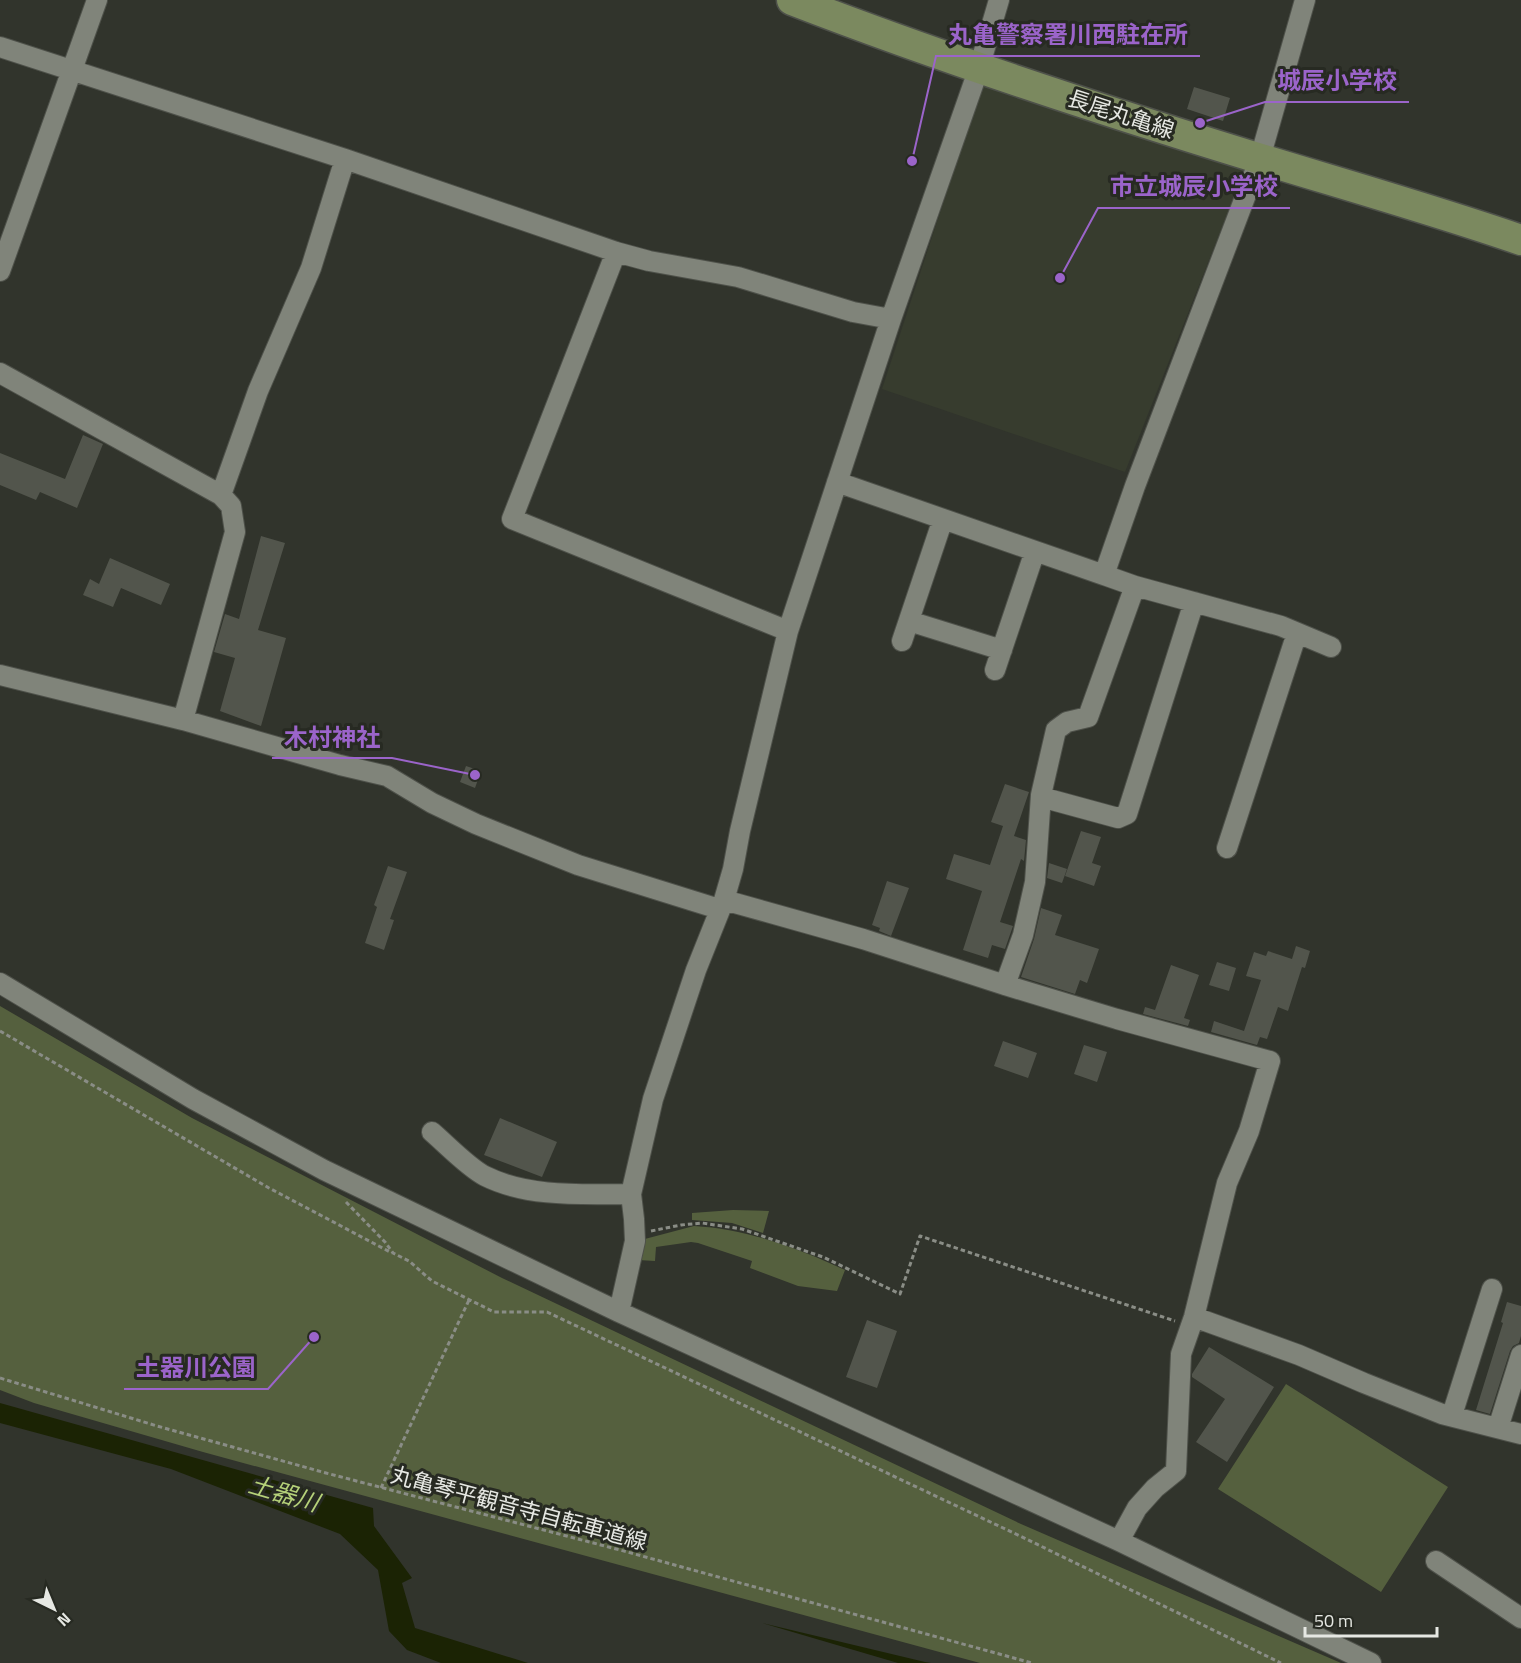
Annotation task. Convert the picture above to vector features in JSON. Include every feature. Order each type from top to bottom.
[{"type":"main road","name":"長尾丸亀線","points":[[801,2],[979,68],[1260,158],[1436,210],[1521,240]]},
{"type":"street","points":[[0,271],[97,0]]},
{"type":"street","points":[[619,1312],[635,1235],[631,1194],[653,1099],[733,868],[788,631],[891,319],[979,68],[999,0]]},
{"type":"street","points":[[1104,575],[1135,486],[1260,158],[1305,0]]},
{"type":"street","points":[[0,47],[345,159],[616,252],[649,261],[738,277],[853,312],[891,319]]},
{"type":"street","points":[[220,495],[258,391],[311,268],[345,159]]},
{"type":"street","points":[[616,252],[512,519],[788,631]]},
{"type":"street","points":[[0,373],[220,495],[231,506],[235,532],[183,720]]},
{"type":"street","points":[[837,482],[1135,586],[1281,626],[1331,647]]},
{"type":"street","points":[[902,641],[943,519]]},
{"type":"street","points":[[995,670],[1035,551]]},
{"type":"street","points":[[1005,985],[1023,935],[1035,882],[1041,797],[1056,730],[1067,722],[1088,717],[1135,586]]},
{"type":"street","points":[[1041,797],[1118,818],[1127,814],[1194,602]]},
{"type":"street","points":[[909,621],[1002,650]]},
{"type":"street","points":[[1227,848],[1297,633]]},
{"type":"street","points":[[0,675],[183,720],[340,765],[387,776],[432,803],[468,820],[568,861],[721,905],[863,939],[1005,985],[1270,1061],[1249,1131],[1227,1184],[1194,1317],[1181,1354],[1176,1471],[1155,1488],[1137,1508],[1119,1541]]},
{"type":"street","points":[[0,983],[193,1099],[324,1170],[619,1312],[1119,1541],[1371,1663]]},
{"type":"street","points":[[432,1132],[483,1175],[511,1186],[586,1194],[631,1194]]},
{"type":"street","points":[[1452,1415],[1492,1289]]},
{"type":"street","points":[[1194,1317],[1299,1355],[1442,1414],[1521,1434]]},
{"type":"street","points":[[1498,1428],[1521,1355]]},
{"type":"street","points":[[1436,1561],[1521,1618]]},
{"type":"path","points":[[0,1031],[269,1188],[409,1261],[432,1281],[469,1300],[494,1312],[547,1312],[1020,1536],[1281,1663]]},
{"type":"path","points":[[324,1170],[348,1205],[385,1242],[393,1254]]},
{"type":"path","points":[[635,1235],[702,1223],[742,1229],[822,1257],[900,1294],[920,1236],[1161,1317],[1182,1323],[1194,1317]]},
{"type":"path","points":[[381,1488],[469,1300]]},
{"type":"path","name":"丸亀琴平観音寺自転車道線","points":[[0,1378],[157,1426],[381,1488],[1032,1663]]},
{"type":"shaded area","points":[[984,79],[1246,167],[1125,472],[882,389]]},
{"type":"shaded area","points":[[0,1006],[192,1118],[502,1278],[1021,1524],[1341,1663],[980,1663],[203,1452],[34,1403],[0,1390]]},
{"type":"shaded area","points":[[733,1210],[769,1211],[763,1233],[732,1223],[692,1220],[692,1213]]},
{"type":"shaded area","points":[[694,1226],[753,1235],[809,1254],[845,1270],[837,1291],[798,1286],[750,1268],[752,1261],[698,1243],[656,1247],[655,1261],[638,1260],[641,1240]]},
{"type":"shaded area","points":[[1286,1384],[1448,1487],[1381,1592],[1218,1489]]},
{"type":"water","name":"土器川","points":[[0,1403],[373,1508],[374,1526],[412,1578],[402,1583],[415,1628],[528,1663],[441,1663],[407,1650],[389,1631],[378,1570],[340,1534],[171,1469],[0,1423]]},
{"type":"water","points":[[762,1623],[925,1662],[931,1663],[898,1663]]},
{"type":"building","points":[[1194,87],[1230,98],[1223,121],[1187,109]]},
{"type":"building","points":[[83,435],[103,444],[77,508],[40,492],[36,500],[0,485],[0,453],[65,479]]},
{"type":"building","points":[[261,536],[285,543],[258,630],[286,638],[261,726],[220,711],[235,658],[214,652],[225,614],[239,619]]},
{"type":"building","points":[[110,558],[170,584],[161,605],[121,588],[113,607],[83,595],[90,579],[99,584]]},
{"type":"building","points":[[466,766],[481,771],[475,788],[460,782]]},
{"type":"building","points":[[1005,784],[1029,792],[1014,836],[1026,840],[1024,861],[1021,859],[1000,922],[1013,926],[1005,949],[992,945],[988,958],[963,950],[982,891],[946,879],[954,854],[990,865],[1003,826],[991,822]]},
{"type":"building","points":[[1081,831],[1101,837],[1092,863],[1101,866],[1094,886],[1065,876]]},
{"type":"building","points":[[1049,863],[1067,869],[1062,883],[1047,878]]},
{"type":"building","points":[[388,866],[407,872],[390,919],[394,920],[384,950],[365,943],[377,907],[374,905]]},
{"type":"building","points":[[887,881],[909,888],[891,936],[872,925]]},
{"type":"building","points":[[1041,908],[1062,915],[1055,935],[1099,949],[1087,983],[1080,980],[1075,994],[1021,977],[1034,939]]},
{"type":"building","points":[[1296,946],[1310,951],[1305,968],[1302,967],[1288,1011],[1278,1007],[1267,1039],[1260,1037],[1257,1045],[1211,1032],[1214,1021],[1244,1031],[1261,980],[1246,976],[1254,952],[1266,956],[1268,951],[1292,959]]},
{"type":"building","points":[[1217,962],[1236,968],[1229,991],[1209,985]]},
{"type":"building","points":[[1171,965],[1199,975],[1184,1018],[1190,1020],[1188,1026],[1143,1014],[1145,1007],[1155,1010]]},
{"type":"building","points":[[1003,1041],[1037,1053],[1028,1078],[994,1066]]},
{"type":"building","points":[[1084,1045],[1107,1052],[1097,1082],[1074,1074]]},
{"type":"building","points":[[500,1118],[557,1142],[542,1177],[484,1155]]},
{"type":"building","points":[[1507,1302],[1521,1306],[1521,1336],[1519,1343],[1510,1351],[1490,1414],[1476,1410],[1503,1323],[1501,1322]]},
{"type":"building","points":[[867,1320],[897,1331],[877,1388],[846,1377]]},
{"type":"building","points":[[1209,1347],[1274,1387],[1227,1462],[1196,1442],[1225,1399],[1192,1377]]},
{"type":"place","name":"城辰小学校","points":[[1200,123]]},
{"type":"place","name":"丸亀警察署川西駐在所","points":[[912,161]]},
{"type":"place","name":"市立城辰小学校","points":[[1060,278]]},
{"type":"place","name":"木村神社","points":[[475,775]]},
{"type":"place","name":"土器川公園","points":[[314,1337]]}]
